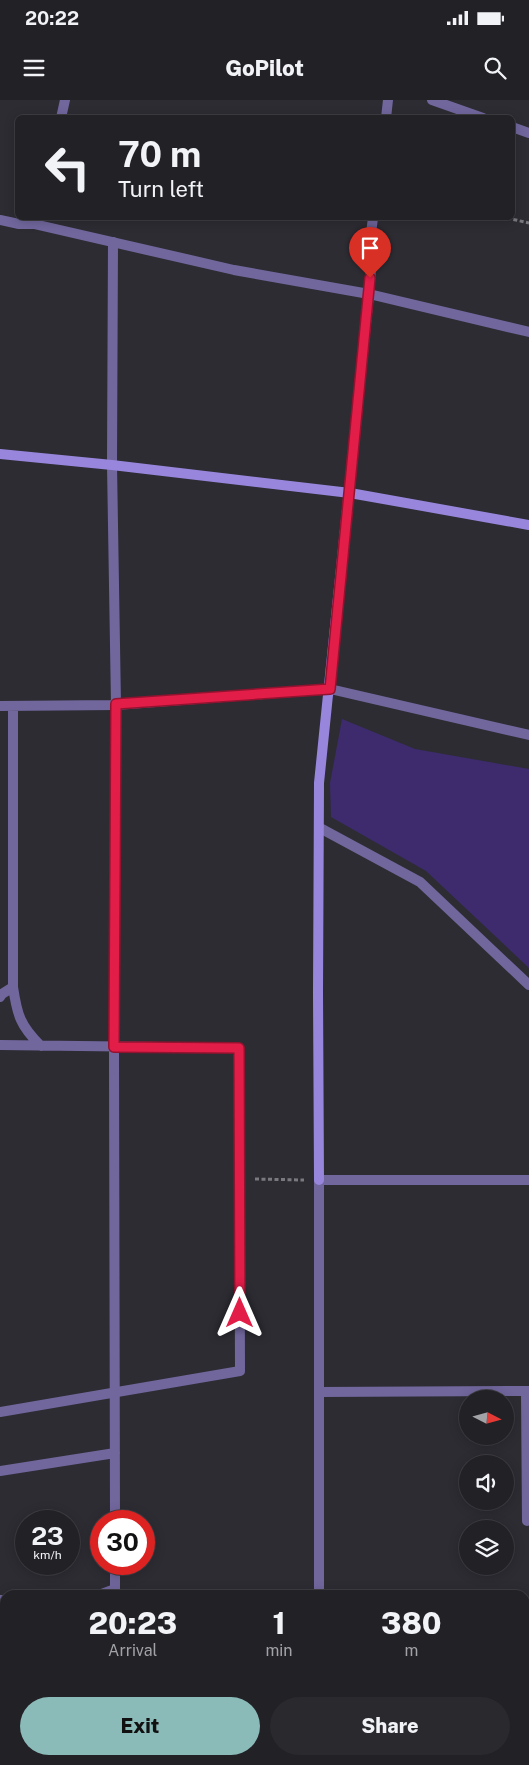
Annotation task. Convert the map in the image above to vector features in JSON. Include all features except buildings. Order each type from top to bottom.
[{"type":"street","points":[[62,115],[65,100]]},
{"type":"street","points":[[386,115],[388,100]]},
{"type":"street","points":[[432,100],[474,115]]},
{"type":"street","points":[[515,128],[529,133]]},
{"type":"street","points":[[0,220],[19,224],[35,221],[113,242],[234,270],[369,294],[529,332]]},
{"type":"street","points":[[320,1590],[319,784],[369,294],[373,220]]},
{"type":"street","points":[[113,242],[112,465],[116,704],[114,1047],[115,1510]]},
{"type":"street","points":[[0,454],[350,493],[529,525]]},
{"type":"street","points":[[0,706],[116,704],[330,689],[529,735]]},
{"type":"street","points":[[13,706],[13,987],[17,1014],[28,1034],[41,1046]]},
{"type":"street","points":[[320,828],[420,882],[529,985]]},
{"type":"street","points":[[0,997],[13,987]]},
{"type":"street","points":[[0,1045],[239,1048],[240,1371],[0,1412]]},
{"type":"street","points":[[320,1180],[529,1180]]},
{"type":"street","points":[[320,1392],[527,1391],[527,1521]]},
{"type":"street","points":[[0,1471],[115,1453]]},
{"type":"street","points":[[115,1575],[115,1590]]},
{"type":"path","points":[[515,220],[529,223]]},
{"type":"path","points":[[239,1179],[320,1180]]},
{"type":"shaded area","points":[[342,719],[415,749],[529,769],[529,968],[426,871],[331,817],[330,783]]},
{"type":"route","points":[[240,1313],[239,1048],[114,1047],[116,704],[330,689],[370,278]]}]
